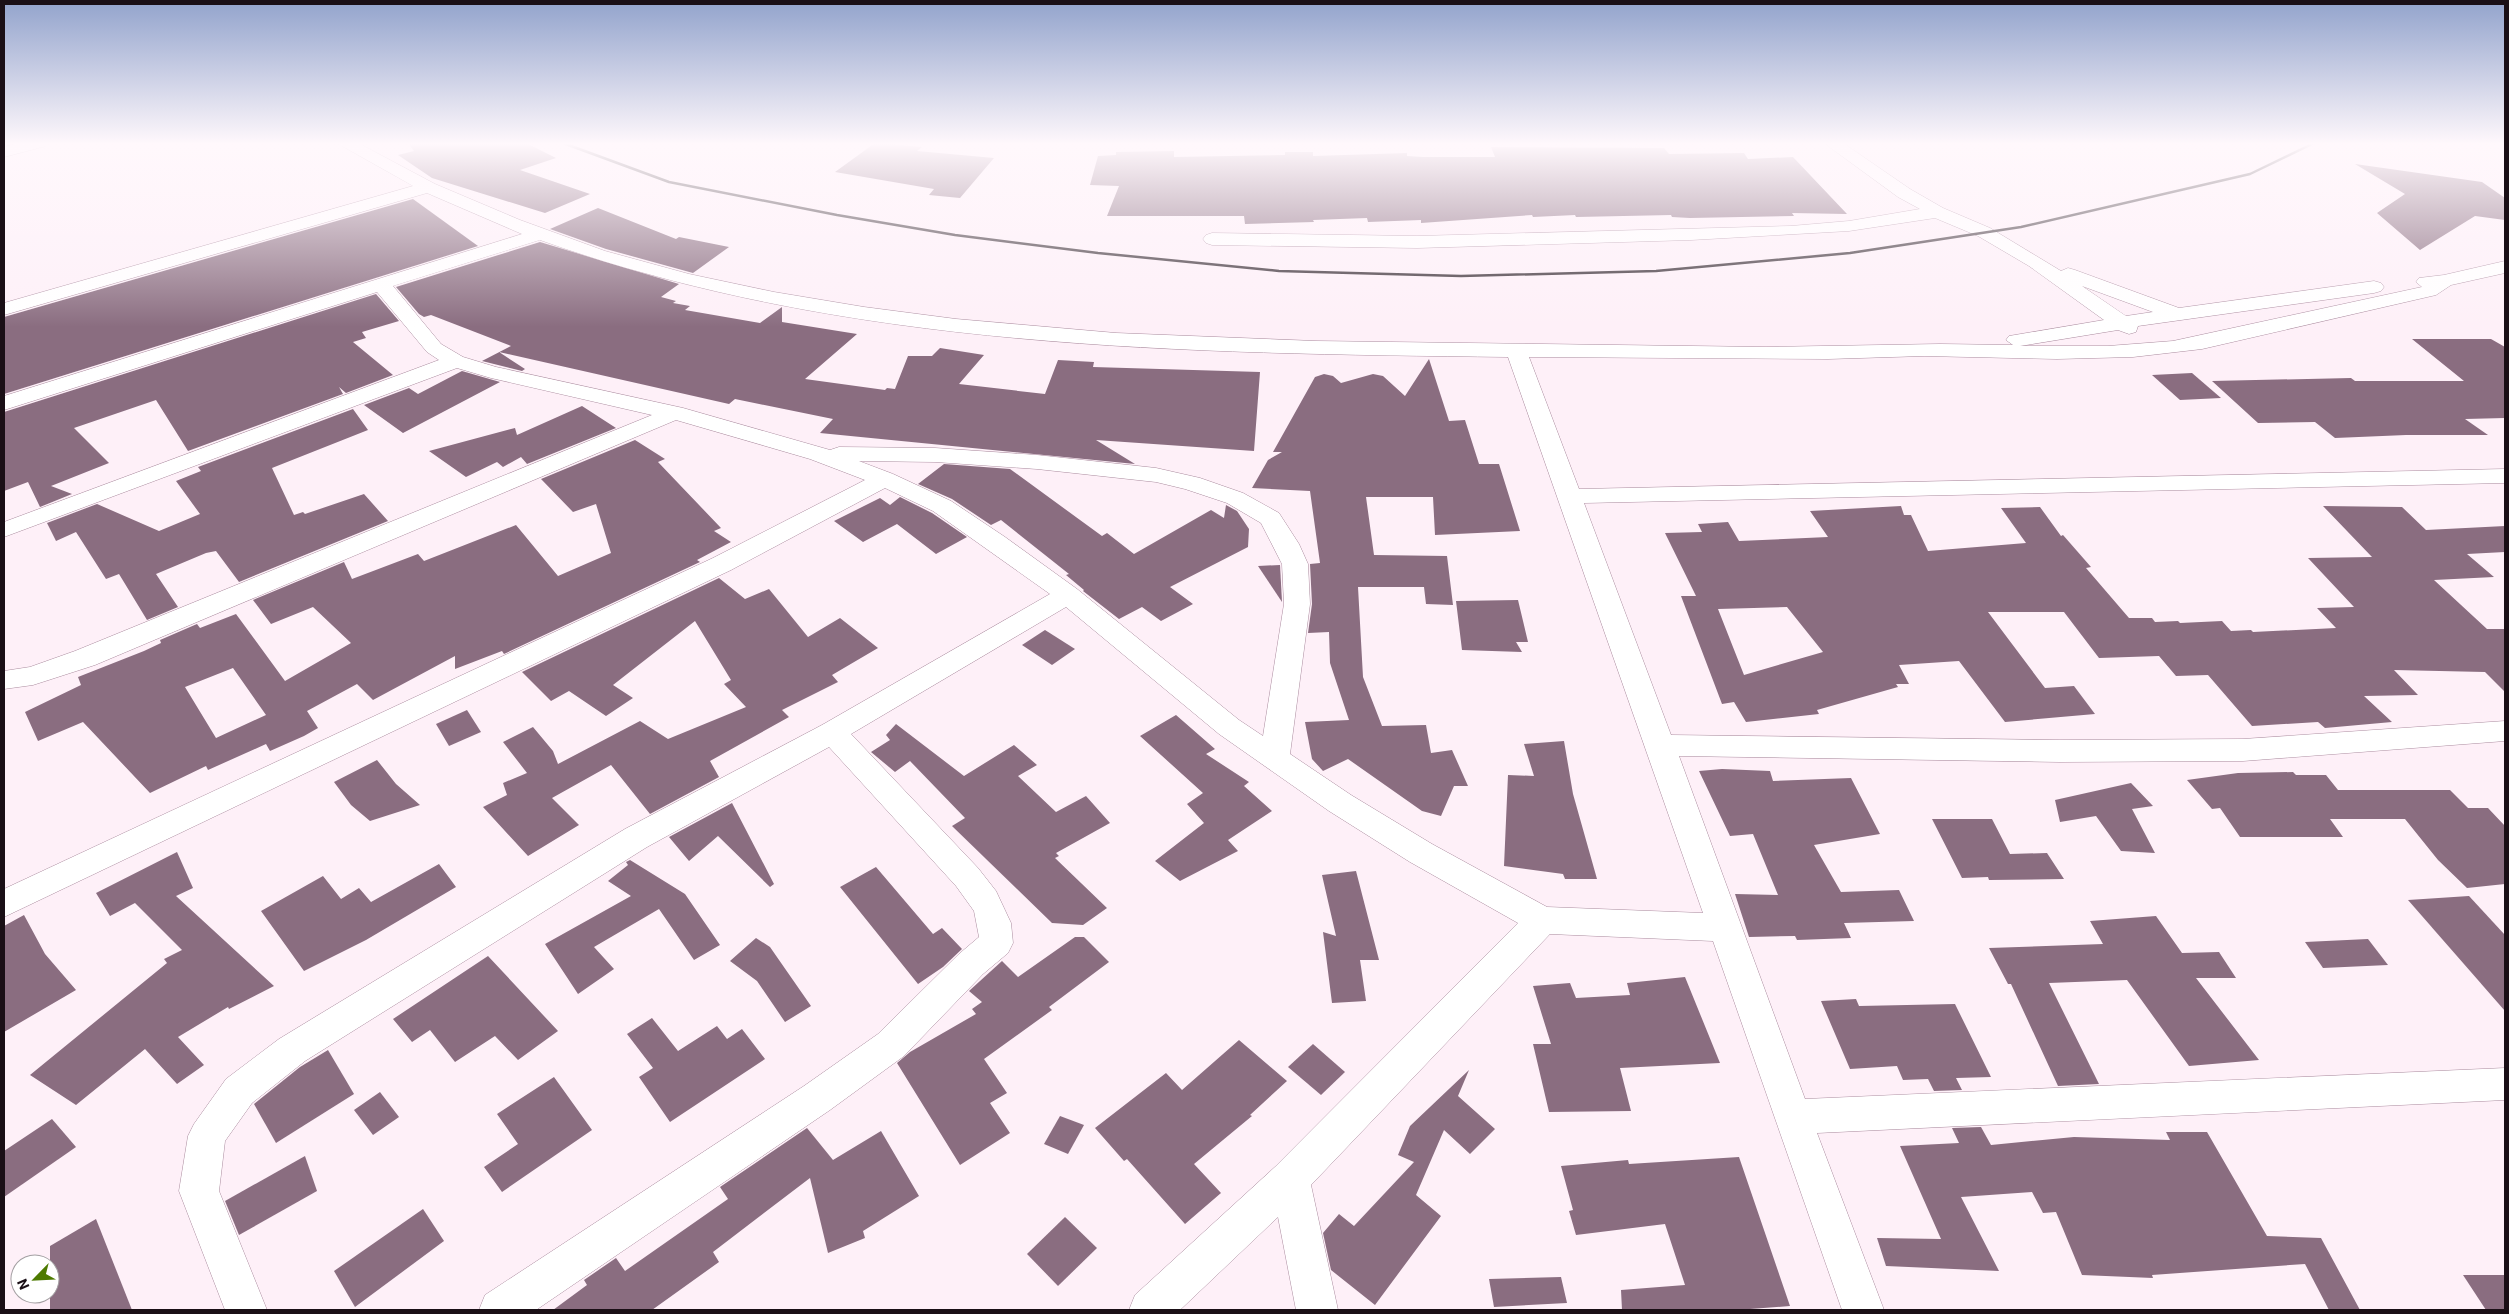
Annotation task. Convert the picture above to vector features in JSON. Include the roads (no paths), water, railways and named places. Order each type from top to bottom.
[{"type":"street","points":[[4,309],[368,204]]},
{"type":"street","points":[[467,204],[536,235],[639,268],[707,286],[780,301],[897,319],[972,327],[1150,342],[1335,350],[1828,352],[1958,350],[2088,353],[2162,349],[2220,339],[2430,291],[2444,282]]},
{"type":"street","points":[[1924,204],[1984,232],[2036,262],[2120,323],[2162,349]]},
{"type":"street","points":[[1212,239],[1417,242],[1711,234],[1849,226],[1937,212]]},
{"type":"street","points":[[4,403],[536,235]]},
{"type":"street","points":[[2036,262],[2177,314],[2220,339]]},
{"type":"street","points":[[1958,350],[2177,314],[2411,282],[2444,282],[2502,270]]},
{"type":"street","points":[[381,284],[434,348],[456,361],[491,372],[675,413],[818,454],[885,479],[942,506],[996,542],[1068,595],[1229,726],[1275,756],[1340,803],[1421,853],[1542,920],[1725,928]]},
{"type":"street","points":[[1516,351],[1571,496],[1792,1117],[1863,1310]]},
{"type":"street","points":[[4,530],[456,361]]},
{"type":"street","points":[[4,680],[33,676],[86,658],[675,413]]},
{"type":"street","points":[[818,454],[935,455],[1037,462],[1156,475],[1192,482],[1235,498],[1270,518],[1286,544],[1295,564],[1297,604],[1275,756]]},
{"type":"street","points":[[1571,496],[2505,476]]},
{"type":"street","points":[[4,904],[722,564],[885,479]]},
{"type":"street","points":[[246,1310],[199,1192],[207,1136],[239,1091],[292,1050],[636,838],[832,732],[1068,595]]},
{"type":"street","points":[[1661,745],[2060,750],[2243,750],[2505,731]]},
{"type":"street","points":[[500,1310],[818,1098],[891,1045],[971,964],[996,943],[996,923],[987,903],[967,877],[832,732]]},
{"type":"street","points":[[1150,1310],[1290,1179],[1542,920]]},
{"type":"street","points":[[1792,1117],[2505,1084]]},
{"type":"street","points":[[1290,1179],[1317,1310]]},
{"type":"railway","points":[[783,204],[955,235],[1098,253],[1279,271],[1461,276],[1656,271],[1850,253],[2021,227],[2119,204]]}]
